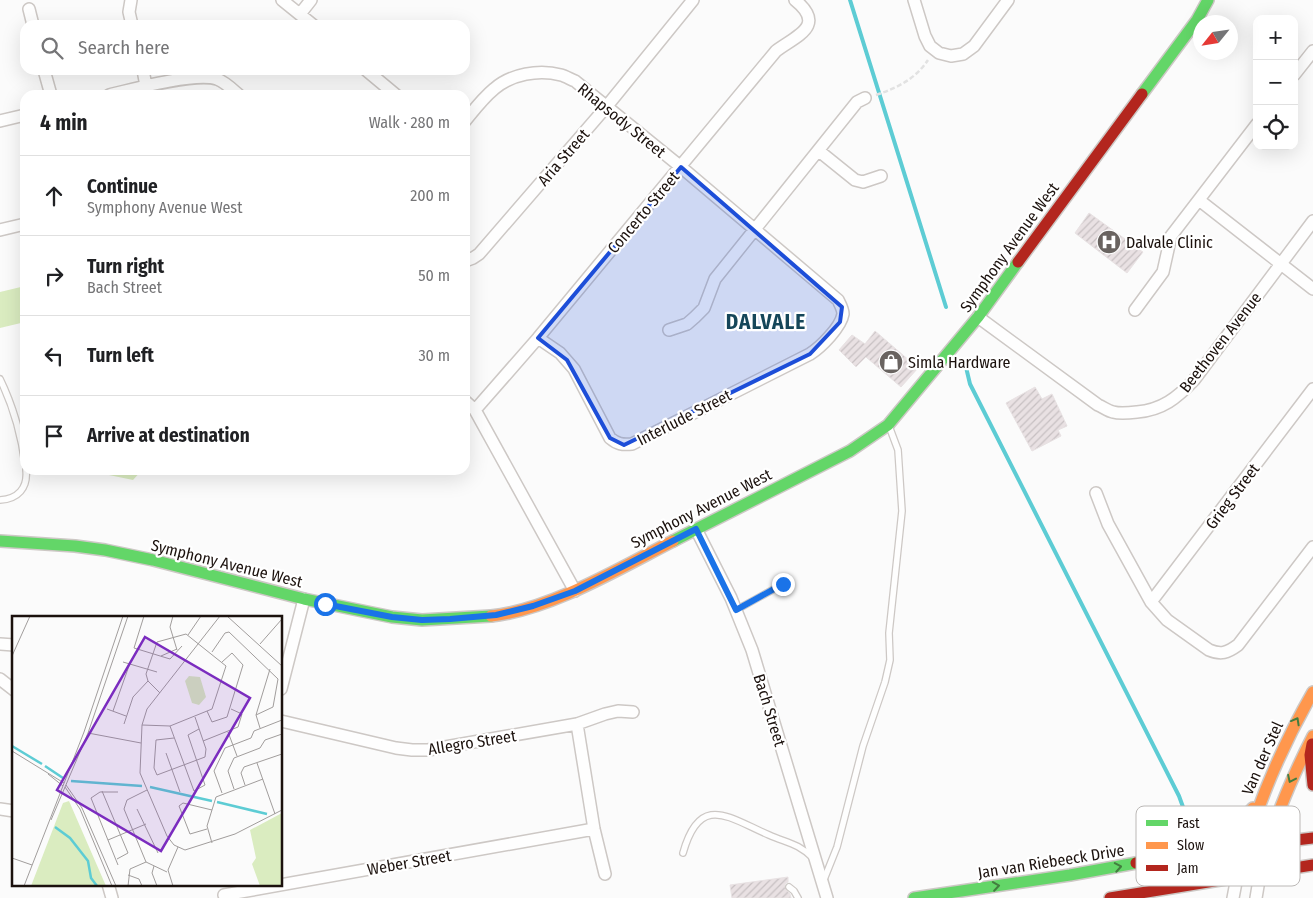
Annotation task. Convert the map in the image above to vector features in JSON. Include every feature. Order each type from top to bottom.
[{"type":"street","points":[[131,0],[129,12],[131,20]]},
{"type":"street","points":[[282,0],[307,20]]},
{"type":"street","points":[[300,14],[311,0]]},
{"type":"street","name":"Aria Street","points":[[470,259],[479,254],[607,106],[694,0]]},
{"type":"street","name":"Concerto Street","points":[[475,410],[538,338],[776,52],[802,35],[807,29],[809,23],[808,16],[795,0]]},
{"type":"street","points":[[914,0],[924,36],[939,53],[951,56],[963,54],[974,46],[1008,0]]},
{"type":"street","name":"Symphony Avenue West","points":[[0,541],[105,550],[153,560],[304,599],[392,617],[422,620],[496,615],[533,606],[575,591],[850,451],[888,425],[978,317],[1197,20],[1208,0]]},
{"type":"street","points":[[29,9],[32,20]]},
{"type":"street","points":[[1298,70],[1313,50]]},
{"type":"street","name":"Rhapsody Street","points":[[470,115],[492,90],[512,77],[546,73],[560,75],[575,81],[681,167],[838,300]]},
{"type":"street","points":[[45,75],[50,90]]},
{"type":"street","points":[[144,75],[146,86]]},
{"type":"street","points":[[372,75],[390,90]]},
{"type":"street","points":[[130,90],[199,77],[219,80],[232,90]]},
{"type":"street","points":[[668,330],[687,324],[704,308],[715,279],[857,102],[865,98]]},
{"type":"street","points":[[0,121],[20,116]]},
{"type":"street","points":[[1135,310],[1163,272],[1171,236],[1253,129]]},
{"type":"street","points":[[819,151],[855,180],[863,182],[881,176]]},
{"type":"street","points":[[1199,200],[1313,289]]},
{"type":"street","name":"Beethoven Avenue","points":[[978,317],[1098,405],[1113,412],[1148,411],[1165,406],[1194,380],[1313,221]]},
{"type":"street","points":[[0,230],[20,225]]},
{"type":"street","name":"Interlude Street","points":[[538,338],[567,360],[574,369],[610,438],[616,443],[632,444],[818,348],[840,322],[842,307],[838,300]]},
{"type":"street","name":"Grieg Street","points":[[1151,602],[1313,390]]},
{"type":"street","points":[[470,406],[475,410],[575,591]]},
{"type":"street","points":[[1096,493],[1108,524],[1151,602],[1167,620],[1209,650],[1224,653],[1238,645],[1313,547]]},
{"type":"street","name":"Bach Street","points":[[696,529],[736,610],[752,650],[827,898]]},
{"type":"street","points":[[282,685],[304,599]]},
{"type":"street","points":[[0,679],[12,688]]},
{"type":"street","name":"Van der Stel","points":[[1258,806],[1288,735],[1313,692]]},
{"type":"street","name":"Allegro Street","points":[[282,721],[412,750],[428,750],[577,724],[618,711],[633,712]]},
{"type":"street","points":[[577,724],[594,829],[605,874]]},
{"type":"street","points":[[1313,736],[1310,755],[1313,784]]},
{"type":"street","points":[[1279,806],[1313,736]]},
{"type":"street","points":[[1255,806],[1260,800]]},
{"type":"street","name":"Weber Street","points":[[282,882],[594,829]]},
{"type":"street","name":"Jan van Riebeeck Drive","points":[[1300,839],[1313,838]]},
{"type":"street","name":"Jan van Riebeeck Drive","points":[[914,898],[1136,863]]},
{"type":"street","points":[[1300,867],[1313,865]]},
{"type":"street","name":"Weber Street","points":[[223,892],[258,886]]},
{"type":"street","points":[[1110,898],[1182,886]]},
{"type":"lane","points":[[0,379],[16,414],[20,432]]},
{"type":"lane","points":[[823,884],[837,847],[863,746],[886,682],[890,660],[890,633],[902,512],[898,450],[888,425]]},
{"type":"lane","points":[[0,500],[14,497],[20,493],[24,487],[25,475]]},
{"type":"lane","points":[[736,610],[783,584]]},
{"type":"lane","points":[[683,853],[687,840],[696,824],[710,815],[720,814],[740,820],[769,835],[795,844],[805,850],[816,862]]},
{"type":"lane","points":[[789,887],[798,898]]},
{"type":"path","points":[[865,98],[894,89],[916,76],[930,58],[934,49]]},
{"type":"highlighted area","points":[[681,167],[842,307],[840,322],[810,354],[624,445],[610,438],[567,360],[538,338]]},
{"type":"green space","points":[[20,287],[20,323],[0,328],[0,292]]},
{"type":"green space","points":[[109,475],[138,475],[133,480]]},
{"type":"building","name":"Dalvale Clinic","points":[[1089,213],[1143,252],[1127,273],[1075,233]]},
{"type":"building","name":"Simla Hardware","points":[[875,331],[918,368],[901,387],[866,357],[856,367],[839,350],[852,335],[865,344]]},
{"type":"building","points":[[1035,387],[1042,399],[1052,394],[1067,426],[1058,430],[1061,436],[1032,451],[1006,403]]},
{"type":"building","points":[[788,877],[785,888],[791,898],[732,898],[730,885]]},
{"type":"waterway","points":[[850,0],[946,307]]},
{"type":"waterway","points":[[965,363],[970,384],[1183,806]]},
{"type":"traffic: fast","points":[[1142,94],[1197,20],[1208,0]]},
{"type":"traffic: fast","points":[[673,541],[850,451],[888,425],[978,317],[1018,262]]},
{"type":"traffic: fast","points":[[0,541],[105,550],[153,560],[304,599],[392,617],[422,620],[491,616]]},
{"type":"traffic: fast","points":[[914,898],[1070,875],[1136,863]]},
{"type":"traffic: slow","points":[[491,616],[537,606],[561,597],[673,541]]},
{"type":"traffic: slow","points":[[1260,806],[1278,759],[1313,692]]},
{"type":"traffic: slow","points":[[1281,806],[1313,736]]},
{"type":"traffic: jam","points":[[1018,262],[1142,94]]},
{"type":"traffic: jam","points":[[1312,744],[1310,755],[1313,785]]},
{"type":"traffic: jam","points":[[1300,840],[1313,838]]},
{"type":"traffic: jam","points":[[1300,867],[1313,865]]},
{"type":"traffic: jam","points":[[1110,898],[1184,886]]},
{"type":"place","name":"Dalvale Clinic","points":[[1109,242]]},
{"type":"place","name":"Simla Hardware","points":[[891,362]]},
{"type":"district","name":"DALVALE","points":[[766,322]]},
{"type":"route","points":[[325,604],[392,617],[422,620],[496,615],[533,606],[575,591],[696,529],[736,610],[783,584]]}]
